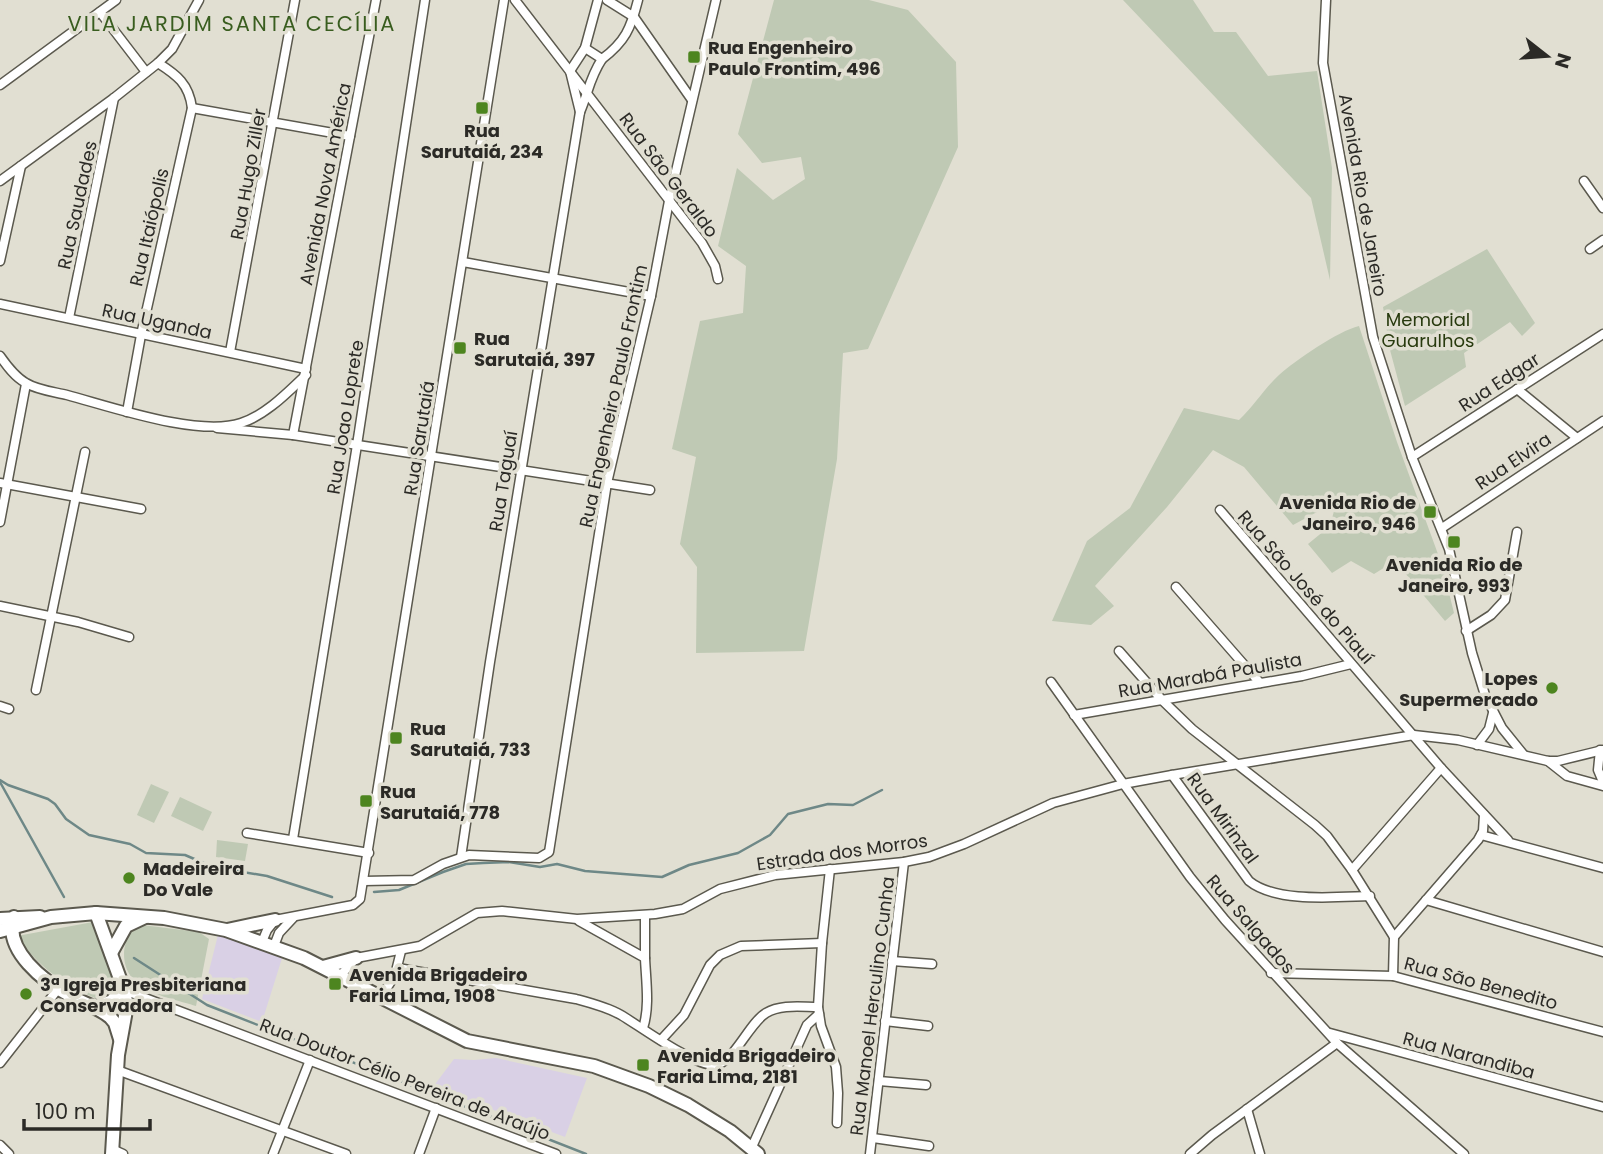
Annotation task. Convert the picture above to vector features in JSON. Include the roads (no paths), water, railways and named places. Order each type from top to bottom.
[{"type":"main road","points":[[96,913],[124,988],[126,1014],[117,1070],[116,1152]]},
{"type":"main road","points":[[9,926],[51,917],[96,913],[149,916],[226,930],[323,967],[467,1041],[594,1066],[649,1086],[688,1105],[730,1131],[754,1151]]},
{"type":"main road","points":[[111,953],[126,926],[149,916]]},
{"type":"main road","points":[[0,919],[9,926],[19,953]]},
{"type":"main road","points":[[226,930],[275,920]]},
{"type":"main road","points":[[0,943],[19,953],[58,989],[96,1007],[110,1017],[115,1023],[120,1040]]},
{"type":"main road","points":[[323,967],[356,958]]},
{"type":"main road","points":[[96,1007],[112,1001],[124,988]]},
{"type":"street","points":[[0,85],[116,0]]},
{"type":"street","points":[[0,181],[114,99],[158,63],[172,49],[200,0]]},
{"type":"street","name":"Rua Hugo Ziller","points":[[230,352],[295,0]]},
{"type":"street","name":"Avenida Nova América","points":[[293,435],[376,0]]},
{"type":"street","name":"Rua Joao Loprete","points":[[293,839],[425,0]]},
{"type":"street","name":"Rua Sarutaiá","points":[[364,881],[505,0]]},
{"type":"street","name":"Rua São Geraldo","points":[[515,0],[702,243],[715,266],[718,279]]},
{"type":"street","points":[[570,72],[585,48],[597,0]]},
{"type":"street","points":[[607,0],[634,17],[692,100]]},
{"type":"street","points":[[588,94],[590,79],[602,59],[620,46],[634,17],[638,0]]},
{"type":"street","name":"Rua Engenheiro Paulo Frontim","points":[[461,857],[480,854],[539,858],[547,855],[551,844],[607,483],[716,0]]},
{"type":"street","name":"Avenida Rio de Janeiro","points":[[1326,0],[1323,63],[1373,337],[1412,457],[1442,528],[1479,677],[1493,713],[1525,755]]},
{"type":"street","points":[[100,12],[146,72]]},
{"type":"street","points":[[585,48],[602,59]]},
{"type":"street","points":[[158,63],[186,86],[191,95],[192,108],[350,136]]},
{"type":"street","name":"Rua Taguaí","points":[[570,72],[580,111]]},
{"type":"street","name":"Rua Taguaí","points":[[461,857],[552,279],[580,111],[588,94]]},
{"type":"street","name":"Rua Saudades","points":[[69,318],[114,99]]},
{"type":"street","name":"Rua Itaiópolis","points":[[127,412],[141,335],[192,108]]},
{"type":"street","points":[[0,261],[21,166]]},
{"type":"street","points":[[1584,181],[1603,208]]},
{"type":"street","points":[[1590,249],[1603,240]]},
{"type":"street","points":[[463,262],[651,296]]},
{"type":"street","name":"Rua Uganda","points":[[0,304],[230,352],[306,372]]},
{"type":"street","name":"Rua Edgar","points":[[1412,457],[1603,334]]},
{"type":"street","points":[[0,356],[11,371],[26,384],[127,412],[218,428],[293,435],[650,490]]},
{"type":"street","points":[[218,428],[240,424],[252,418],[279,400],[306,372]]},
{"type":"street","points":[[0,522],[3,484],[26,384]]},
{"type":"street","points":[[1517,389],[1577,438]]},
{"type":"street","name":"Rua Elvira","points":[[1442,528],[1603,421]]},
{"type":"street","points":[[36,690],[85,452]]},
{"type":"street","points":[[3,484],[141,509]]},
{"type":"street","name":"Rua São José do Piauí","points":[[1220,510],[1441,768],[1508,841]]},
{"type":"street","points":[[1466,631],[1491,615],[1505,600],[1517,532]]},
{"type":"street","points":[[1176,587],[1260,682]]},
{"type":"street","points":[[0,606],[129,637]]},
{"type":"street","points":[[1119,651],[1192,729],[1327,836],[1370,896],[1394,937],[1394,975]]},
{"type":"street","name":"Rua Marabá Paulista","points":[[1074,715],[1351,664]]},
{"type":"street","name":"Rua Salgados","points":[[1051,682],[1199,888],[1271,973],[1337,1043],[1462,1153]]},
{"type":"street","points":[[1477,745],[1489,729],[1493,713]]},
{"type":"street","name":"Estrada dos Morros","points":[[356,958],[401,951],[429,942],[471,915],[483,911],[577,919],[645,916],[683,909],[720,889],[764,877],[799,871],[904,862],[946,851],[1053,803],[1123,784],[1414,735],[1477,745],[1548,761]]},
{"type":"street","points":[[1548,761],[1602,750],[1598,770],[1603,784]]},
{"type":"street","points":[[1566,759],[1569,769],[1583,780]]},
{"type":"street","points":[[1548,761],[1560,772],[1603,784]]},
{"type":"street","points":[[1352,870],[1441,768]]},
{"type":"street","name":"Rua Mirinzal","points":[[1172,775],[1249,881],[1258,888],[1288,895],[1370,896]]},
{"type":"street","points":[[1394,937],[1481,835],[1484,815]]},
{"type":"street","points":[[247,833],[369,853]]},
{"type":"street","points":[[1481,835],[1603,867]]},
{"type":"street","points":[[268,944],[267,930],[275,920],[357,903],[364,881],[414,880],[461,857]]},
{"type":"street","name":"Rua Manoel Herculino Cunha","points":[[870,1154],[904,862]]},
{"type":"street","points":[[830,869],[822,943],[819,1010],[836,1067],[837,1123]]},
{"type":"street","points":[[1426,901],[1603,952]]},
{"type":"street","points":[[643,1028],[646,995],[645,916]]},
{"type":"street","points":[[268,944],[293,918]]},
{"type":"street","points":[[577,919],[645,958]]},
{"type":"street","points":[[661,1040],[684,1015],[710,965],[720,955],[741,946],[822,943]]},
{"type":"street","points":[[381,998],[398,968],[401,951]]},
{"type":"street","points":[[340,976],[356,958]]},
{"type":"street","points":[[892,961],[932,964]]},
{"type":"street","points":[[398,968],[576,999],[611,1010],[702,1063],[725,1062],[766,1012],[783,1007],[819,1010]]},
{"type":"street","name":"Rua São Benedito","points":[[1271,973],[1394,975],[1600,1031]]},
{"type":"street","name":"Rua Doutor Célio Pereira de Araújo","points":[[124,988],[556,1154]]},
{"type":"street","points":[[0,1063],[58,989]]},
{"type":"street","points":[[754,1151],[807,1025],[819,1010]]},
{"type":"street","points":[[885,1021],[928,1026]]},
{"type":"street","name":"Rua Narandiba","points":[[1327,1032],[1603,1107]]},
{"type":"street","points":[[1190,1154],[1337,1043]]},
{"type":"street","points":[[273,1154],[310,1060]]},
{"type":"street","points":[[117,1070],[346,1154]]},
{"type":"street","points":[[879,1081],[926,1085]]},
{"type":"street","points":[[419,1154],[436,1108]]},
{"type":"street","points":[[1247,1109],[1260,1154]]},
{"type":"street","points":[[873,1138],[929,1146]]},
{"type":"street","points":[[0,1145],[9,1154]]},
{"type":"street","points":[[1462,1153],[1471,1154]]},
{"type":"waterway","points":[[0,780],[48,799],[66,819],[89,835],[130,844],[146,853],[185,855],[213,867],[267,876],[332,897]]},
{"type":"waterway","points":[[0,782],[64,897]]},
{"type":"waterway","points":[[374,892],[399,890],[466,864],[483,863],[509,862],[540,867],[557,864],[585,871],[662,877],[689,865],[738,853],[770,835],[788,814],[828,804],[853,805],[882,790]]},
{"type":"waterway","points":[[134,958],[207,1005],[586,1154]]},
{"type":"place","name":"Rua Engenheiro Paulo Frontim, 496","points":[[694,57]]},
{"type":"place","name":"Rua Sarutaiá, 234","points":[[482,108]]},
{"type":"place","name":"Rua Sarutaiá, 397","points":[[460,348]]},
{"type":"place","name":"Avenida Rio de Janeiro, 946","points":[[1430,512]]},
{"type":"place","name":"Avenida Rio de Janeiro, 993","points":[[1454,542]]},
{"type":"place","name":"Lopes Supermercado","points":[[1552,688]]},
{"type":"place","name":"Rua Sarutaiá, 733","points":[[396,738]]},
{"type":"place","name":"Rua Sarutaiá, 778","points":[[366,801]]},
{"type":"place","name":"Madeireira Do Vale","points":[[129,878]]},
{"type":"place","name":"Avenida Brigadeiro Faria Lima, 1908","points":[[335,984]]},
{"type":"place","name":"3ª Igreja Presbiteriana Conservadora","points":[[26,994]]},
{"type":"place","name":"Avenida Brigadeiro Faria Lima, 2181","points":[[643,1065]]},
{"type":"district","name":"VILA JARDIM SANTA CECÍLIA","points":[[232,23]]},
{"type":"park label","name":"Memorial Guarulhos","points":[[1428,329]]}]
